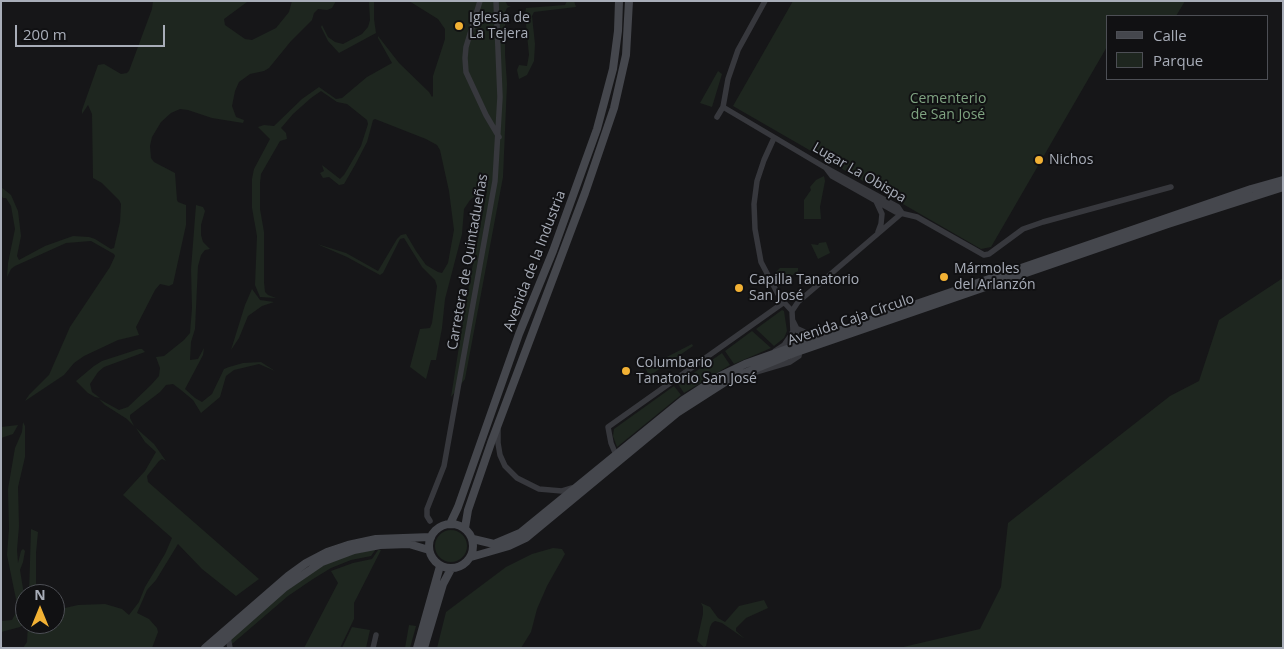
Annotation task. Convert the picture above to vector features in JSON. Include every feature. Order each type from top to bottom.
[{"type":"main road","name":"Avenida de la Industria","points":[[450,524],[458,507],[519,334],[597,129],[613,68],[618,31],[619,1]]},
{"type":"main road","name":"Avenida de la Industria","points":[[465,528],[468,510],[514,378],[583,200],[614,108],[626,55],[629,1]]},
{"type":"main road","name":"Avenida Caja Círculo","points":[[473,539],[494,544],[523,531],[693,393],[720,376],[755,360],[803,348],[832,333],[1242,192],[1283,180]]},
{"type":"main road","name":"Avenida Caja Círculo","points":[[471,557],[509,546],[526,538],[677,413],[711,389],[730,379],[803,348],[1283,186]]},
{"type":"main road","points":[[450,524],[465,528],[473,539],[471,557],[465,564],[450,569],[440,566],[433,559],[429,550],[431,537],[439,528],[450,524]]},
{"type":"main road","points":[[206,648],[292,573],[327,552],[376,539],[431,537]]},
{"type":"main road","points":[[216,647],[298,577],[333,557],[354,550],[387,545],[412,545],[429,550]]},
{"type":"main road","points":[[417,648],[440,566]]},
{"type":"main road","points":[[424,648],[443,584],[450,569]]},
{"type":"street","points":[[472,1],[479,3],[466,47],[466,72],[499,137]]},
{"type":"street","name":"Carretera de Quintadueñas","points":[[430,521],[427,516],[427,509],[441,475],[454,418],[457,388],[497,170],[500,81],[496,1]]},
{"type":"street","points":[[717,117],[723,107],[728,79],[738,50],[765,1]]},
{"type":"street","name":"Lugar La Obispa","points":[[723,107],[787,146],[898,207],[902,213],[916,217],[984,255],[989,254],[1023,229],[1171,187]]},
{"type":"street","points":[[774,138],[757,181],[754,204],[755,229],[760,262],[783,302],[792,311]]},
{"type":"street","points":[[767,153],[776,147],[787,146]]},
{"type":"street","points":[[826,168],[832,176],[896,212],[902,213]]},
{"type":"street","points":[[876,201],[882,218],[876,234]]},
{"type":"street","points":[[803,348],[797,340],[792,311],[802,298],[902,213]]},
{"type":"street","points":[[616,455],[608,427],[783,302]]},
{"type":"street","points":[[795,330],[809,334],[832,333]]},
{"type":"street","points":[[755,360],[780,348],[787,342],[795,330]]},
{"type":"street","name":"Avenida de la Industria","points":[[514,378],[498,433],[498,446],[505,466],[517,478],[539,489],[562,491],[579,486]]},
{"type":"street","points":[[373,648],[376,635]]},
{"type":"street","points":[[228,637],[230,648]]},
{"type":"street","points":[[216,647],[221,648]]},
{"type":"green space","points":[[153,1],[266,1],[247,2],[224,19],[225,25],[245,39],[252,40],[276,28],[289,12],[292,1],[336,1],[332,8],[327,10],[318,9],[314,13],[312,20],[291,41],[269,68],[250,74],[239,82],[232,106],[236,117],[244,120],[243,123],[212,118],[180,109],[171,113],[161,122],[152,137],[150,146],[151,158],[154,162],[175,173],[177,200],[186,205],[186,225],[173,284],[169,286],[160,284],[155,290],[136,327],[139,335],[118,340],[84,356],[74,363],[64,375],[25,401],[49,375],[70,327],[110,267],[115,256],[91,241],[66,243],[15,266],[7,277],[15,229],[11,206],[6,198],[3,198],[1,195],[1,187],[11,195],[18,211],[21,236],[17,256],[19,260],[45,246],[73,236],[89,237],[111,249],[114,248],[120,222],[121,204],[102,183],[93,178],[92,114],[88,105],[82,114],[82,110],[98,65],[104,64],[121,74],[129,71],[152,9]]},
{"type":"green space","points":[[369,1],[374,1],[376,33],[339,53],[328,41],[321,27],[322,25],[328,37],[335,42],[343,44],[362,34],[368,27],[370,20]]},
{"type":"green space","points":[[409,1],[505,1],[508,6],[511,6],[505,12],[507,84],[503,177],[465,379],[451,397],[468,290],[487,191],[479,193],[470,200],[464,209],[462,234],[445,299],[436,360],[431,360],[426,379],[410,367],[420,329],[430,328],[432,323],[437,286],[435,280],[422,267],[404,238],[400,239],[383,273],[380,275],[347,257],[317,244],[346,253],[378,271],[397,239],[401,235],[406,234],[426,265],[442,273],[448,263],[454,230],[449,191],[440,150],[437,145],[375,119],[373,120],[367,142],[355,165],[344,184],[339,185],[329,177],[323,178],[320,173],[324,171],[322,165],[340,179],[344,175],[361,146],[368,124],[367,120],[347,104],[337,102],[321,91],[311,98],[281,128],[286,133],[287,139],[280,141],[261,174],[260,209],[264,232],[265,292],[276,298],[260,297],[255,285],[257,236],[252,208],[252,179],[254,169],[270,139],[258,127],[264,125],[274,126],[302,99],[319,87],[336,99],[342,98],[367,77],[392,63],[378,36],[399,63],[432,97],[433,76],[445,39],[445,29],[438,19]]},
{"type":"green space","points":[[567,1],[574,1],[576,7],[534,12],[532,16],[535,44],[534,61],[527,75],[519,79],[517,70],[519,65],[527,66],[529,55],[526,8],[565,5]]},
{"type":"green space","name":"Cementerio de San José","points":[[793,1],[1185,1],[1177,15],[1106,15],[1106,48],[991,247],[981,249],[733,106]]},
{"type":"green space","points":[[718,71],[722,74],[712,107],[700,103]]},
{"type":"green space","points":[[824,176],[825,181],[820,207],[821,219],[804,219],[804,200],[811,190],[810,187],[816,180]]},
{"type":"green space","points":[[196,205],[203,207],[205,211],[201,225],[201,235],[203,242],[210,249],[205,250],[201,255],[198,266],[195,329],[191,342],[190,360],[198,359],[204,348],[203,355],[185,389],[202,402],[212,394],[224,369],[243,363],[261,362],[275,371],[259,364],[234,370],[226,376],[220,397],[201,413],[193,400],[181,390],[173,384],[166,385],[160,392],[130,415],[134,426],[99,399],[119,410],[128,407],[159,376],[160,368],[156,357],[164,356],[190,333],[192,308],[191,269]]},
{"type":"green space","points":[[826,242],[830,253],[818,259],[811,244],[818,245],[819,243]]},
{"type":"green space","points":[[780,268],[798,268],[798,271],[783,282],[778,282],[774,274]]},
{"type":"green space","points":[[1283,278],[1283,648],[899,648],[980,629],[1001,587],[1008,523],[1170,396],[1199,381],[1219,320]]},
{"type":"green space","points":[[252,289],[260,300],[274,302],[262,306],[248,316],[239,338],[231,350],[245,305]]},
{"type":"green space","points":[[782,310],[784,311],[787,331],[784,338],[774,346],[756,329]]},
{"type":"green space","points":[[752,331],[771,348],[734,364],[725,351]]},
{"type":"green space","points":[[692,344],[693,346],[664,366],[661,360]]},
{"type":"green space","points":[[139,349],[145,352],[104,367],[98,372],[90,384],[92,392],[100,398],[88,393],[76,381],[102,361]]},
{"type":"green space","points":[[722,353],[730,365],[684,393],[678,384]]},
{"type":"green space","points":[[658,361],[661,368],[649,376],[645,367]]},
{"type":"green space","points":[[674,386],[681,395],[617,447],[613,436],[614,429]]},
{"type":"green space","points":[[23,422],[25,426],[25,457],[18,487],[18,563],[21,551],[23,549],[25,551],[20,570],[22,584],[15,584],[15,594],[7,555],[9,529],[8,489],[15,448],[22,432]]},
{"type":"green space","points":[[18,425],[13,434],[1,438],[1,427]]},
{"type":"green space","points":[[136,428],[154,444],[166,461],[162,459],[159,461],[147,476],[148,482],[259,579],[236,596],[202,569],[178,544],[156,580],[147,590],[137,613],[149,619],[157,628],[158,632],[152,648],[23,648],[27,642],[27,634],[65,634],[65,608],[78,605],[105,604],[122,609],[129,615],[139,602],[145,587],[165,554],[172,538],[123,495],[145,471],[156,452],[145,442]]},
{"type":"green space","points":[[31,529],[38,532],[36,584],[29,584]]},
{"type":"green space","points":[[451,530],[457,531],[462,535],[466,540],[466,552],[462,557],[457,561],[451,562],[445,561],[440,557],[436,552],[435,546],[436,540],[440,535],[445,531]]},
{"type":"green space","points":[[553,548],[562,549],[565,554],[547,586],[537,609],[531,632],[521,648],[437,648],[446,612],[506,567],[532,554]]},
{"type":"green space","points":[[376,549],[371,556],[351,560],[331,568],[313,579],[288,596],[232,644],[230,639],[278,597],[319,567],[348,555]]},
{"type":"green space","points":[[378,550],[381,550],[354,603],[354,619],[340,648],[304,648],[338,583],[331,571],[372,559]]},
{"type":"green space","points":[[764,600],[768,608],[746,618],[736,628],[736,631],[745,639],[722,623],[715,621],[710,627],[706,646],[704,647],[697,641],[703,614],[701,603],[710,607],[718,618],[725,622],[739,606]]},
{"type":"green space","points":[[15,614],[15,628],[1,632],[1,621],[12,620]]},
{"type":"green space","points":[[409,625],[416,626],[410,648],[405,648]]},
{"type":"green space","points":[[352,627],[370,630],[366,648],[342,648]]},
{"type":"place","name":"Iglesia de La Tejera","points":[[459,26]]},
{"type":"place","name":"Nichos","points":[[1039,160]]},
{"type":"place","name":"Mármoles del Arlanzón","points":[[944,277]]},
{"type":"place","name":"Capilla Tanatorio San José","points":[[739,288]]},
{"type":"place","name":"Columbario Tanatorio San José","points":[[626,371]]}]
